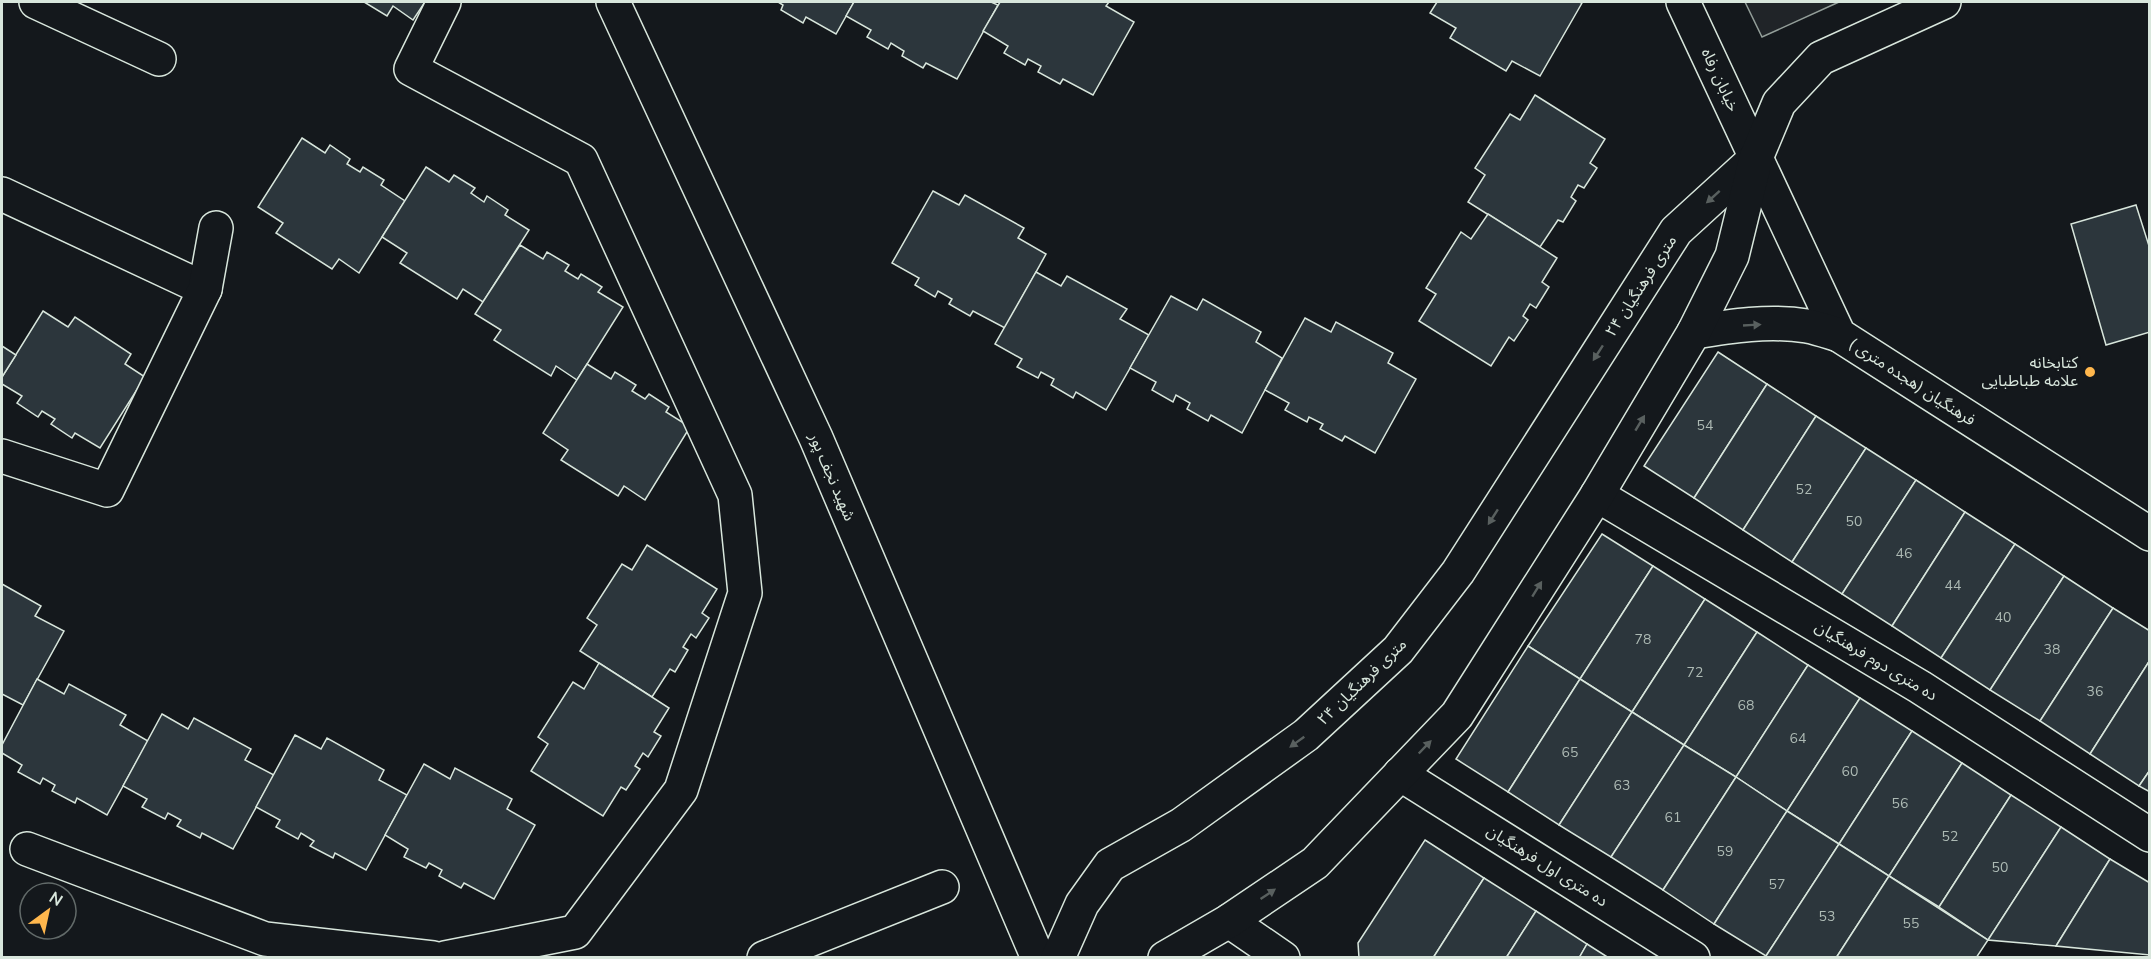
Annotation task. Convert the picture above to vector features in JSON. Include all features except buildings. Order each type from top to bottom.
[{"type":"street","points":[[36,2],[159,59]]},
{"type":"street","points":[[444,2],[411,69],[581,160],[735,495],[745,593],[681,790],[580,945],[445,957]]},
{"type":"street","name":"شهید نجف پور","points":[[614,2],[816,438],[1038,957]]},
{"type":"street","name":"خیابان رفاه","points":[[1683,2],[1756,158]]},
{"type":"street","points":[[1165,957],[1229,921],[1315,863],[1457,715],[1597,495],[1694,332],[1732,256],[1756,158],[1779,103],[1821,58],[1944,2]]},
{"type":"street","name":"فرهنگیان (هجده متری )","points":[[1756,158],[1839,335],[2150,534]]},
{"type":"street","name":"۲۴ متری فرهنگیان","points":[[1058,957],[1082,904],[1110,865],[1181,825],[1306,735],[1398,650],[1458,572],[1676,231],[1756,158]]},
{"type":"street","points":[[2,194],[205,289]]},
{"type":"street","points":[[2,456],[107,490],[205,289],[216,228]]},
{"type":"street","points":[[1694,332],[1734,326],[1776,324],[1809,326],[1839,335]]},
{"type":"street","name":"ده متری دوم فرهنگیان","points":[[1597,495],[1920,687],[2150,836]]},
{"type":"street","name":"ده متری اول فرهنگیان","points":[[1400,774],[1693,957]]},
{"type":"street","points":[[27,849],[265,939],[433,957]]},
{"type":"street","points":[[764,957],[942,887]]},
{"type":"street","points":[[1229,921],[1283,957]]},
{"type":"shaded area","points":[[1745,2],[1839,2],[1762,37]]},
{"type":"place","name":"کتابخانه علامه طباطبایی","points":[[2090,372]]}]
